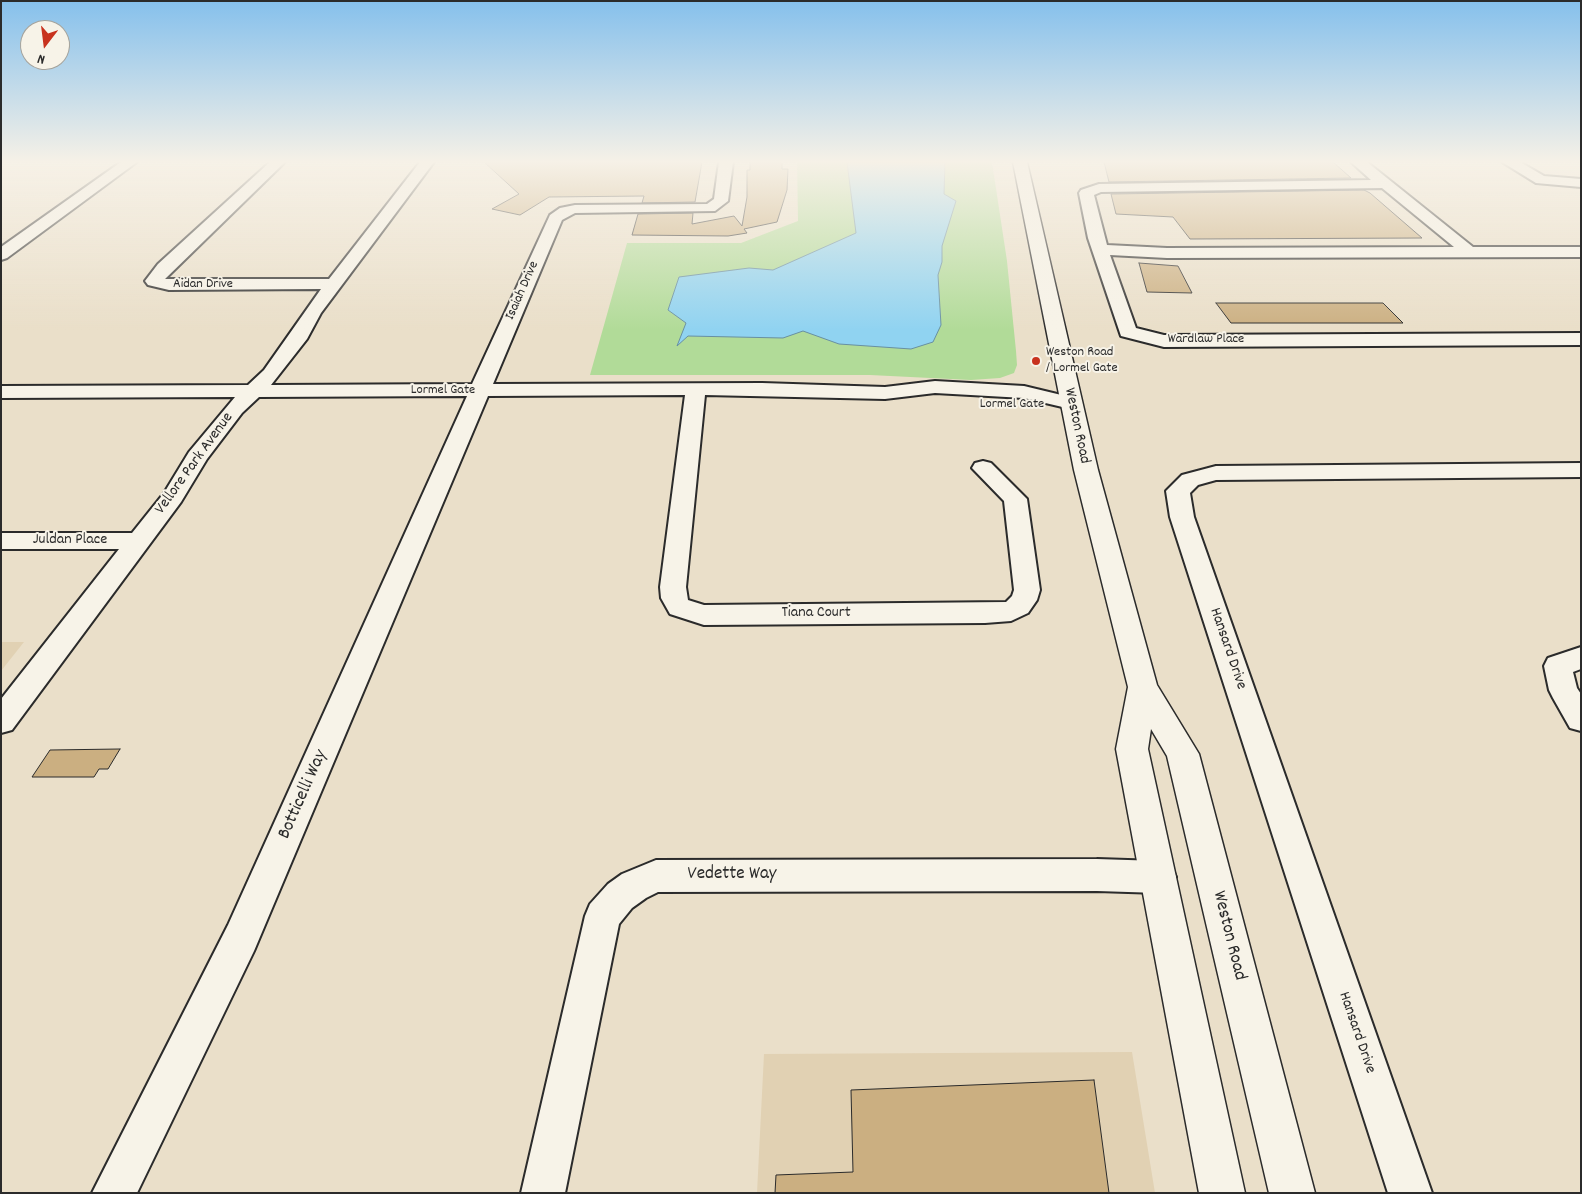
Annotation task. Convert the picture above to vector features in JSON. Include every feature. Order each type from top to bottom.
[{"type":"main road","name":"Weston Road","points":[[1032,218],[1086,470],[1143,687],[1183,754],[1292,1193]]},
{"type":"main road","name":"Weston Road","points":[[1143,687],[1132,749],[1222,1193]]},
{"type":"street","points":[[1,255],[53,218]]},
{"type":"street","name":"Aidan Drive","points":[[218,218],[164,268],[154,281],[169,285],[334,284]]},
{"type":"street","name":"Vellore Park Avenue","points":[[1,721],[173,497],[197,457],[235,409],[271,374],[334,284],[385,218]]},
{"type":"street","name":"Isaiah Drive","points":[[480,390],[555,218]]},
{"type":"street","name":"Wardlaw Place","points":[[1092,218],[1100,250],[1128,332],[1164,341],[1581,339]]},
{"type":"street","points":[[1427,218],[1469,252]]},
{"type":"street","points":[[1100,250],[1167,253],[1581,252]]},
{"type":"street","name":"Botticelli Way","points":[[114,1193],[242,938],[480,390]]},
{"type":"street","name":"Lormel Gate","points":[[1,392],[696,390],[885,393],[938,403],[1016,408],[1071,403]]},
{"type":"street","name":"Tiana Court","points":[[696,390],[673,587],[674,598],[679,606],[690,612],[704,615],[985,613],[1011,611],[1024,600],[1027,590],[1015,499],[983,468]]},
{"type":"street","name":"Hansard Drive","points":[[1410,1193],[1182,517],[1178,491],[1190,480],[1216,473],[1581,470]]},
{"type":"street","name":"Juldan Place","points":[[1,541],[139,541]]},
{"type":"street","points":[[1581,658],[1558,666],[1562,690],[1581,719]]},
{"type":"street","name":"Vedette Way","points":[[543,1193],[603,916],[620,896],[634,886],[656,876],[1097,874],[1159,877]]},
{"type":"shaded area","points":[[1,642],[24,642],[1,671]]},
{"type":"shaded area","points":[[1132,1052],[1155,1193],[757,1193],[764,1054]]},
{"type":"green space","points":[[798,218],[1000,218],[1007,261],[1017,365],[1014,373],[1000,378],[971,380],[870,375],[590,375],[627,243],[741,243],[798,221]]},
{"type":"water","points":[[854,218],[951,218],[942,246],[942,262],[938,275],[941,325],[933,342],[911,349],[839,344],[803,331],[783,338],[688,336],[677,346],[686,323],[668,310],[679,277],[749,268],[773,270],[856,233]]},
{"type":"building","points":[[637,218],[693,218],[692,224],[735,218],[742,226],[743,218],[778,218],[777,222],[744,229],[747,233],[728,236],[632,235]]},
{"type":"building","points":[[1174,218],[1399,218],[1422,238],[1190,239]]},
{"type":"building","points":[[1139,263],[1178,266],[1192,293],[1147,292]]},
{"type":"building","points":[[1216,303],[1383,303],[1403,323],[1231,323]]},
{"type":"building","points":[[120,749],[108,769],[99,769],[94,777],[32,777],[50,750]]},
{"type":"building","points":[[1094,1080],[1109,1193],[775,1193],[776,1175],[853,1172],[851,1090]]},
{"type":"place","name":"Weston Road / Lormel Gate","points":[[1036,361]]}]
